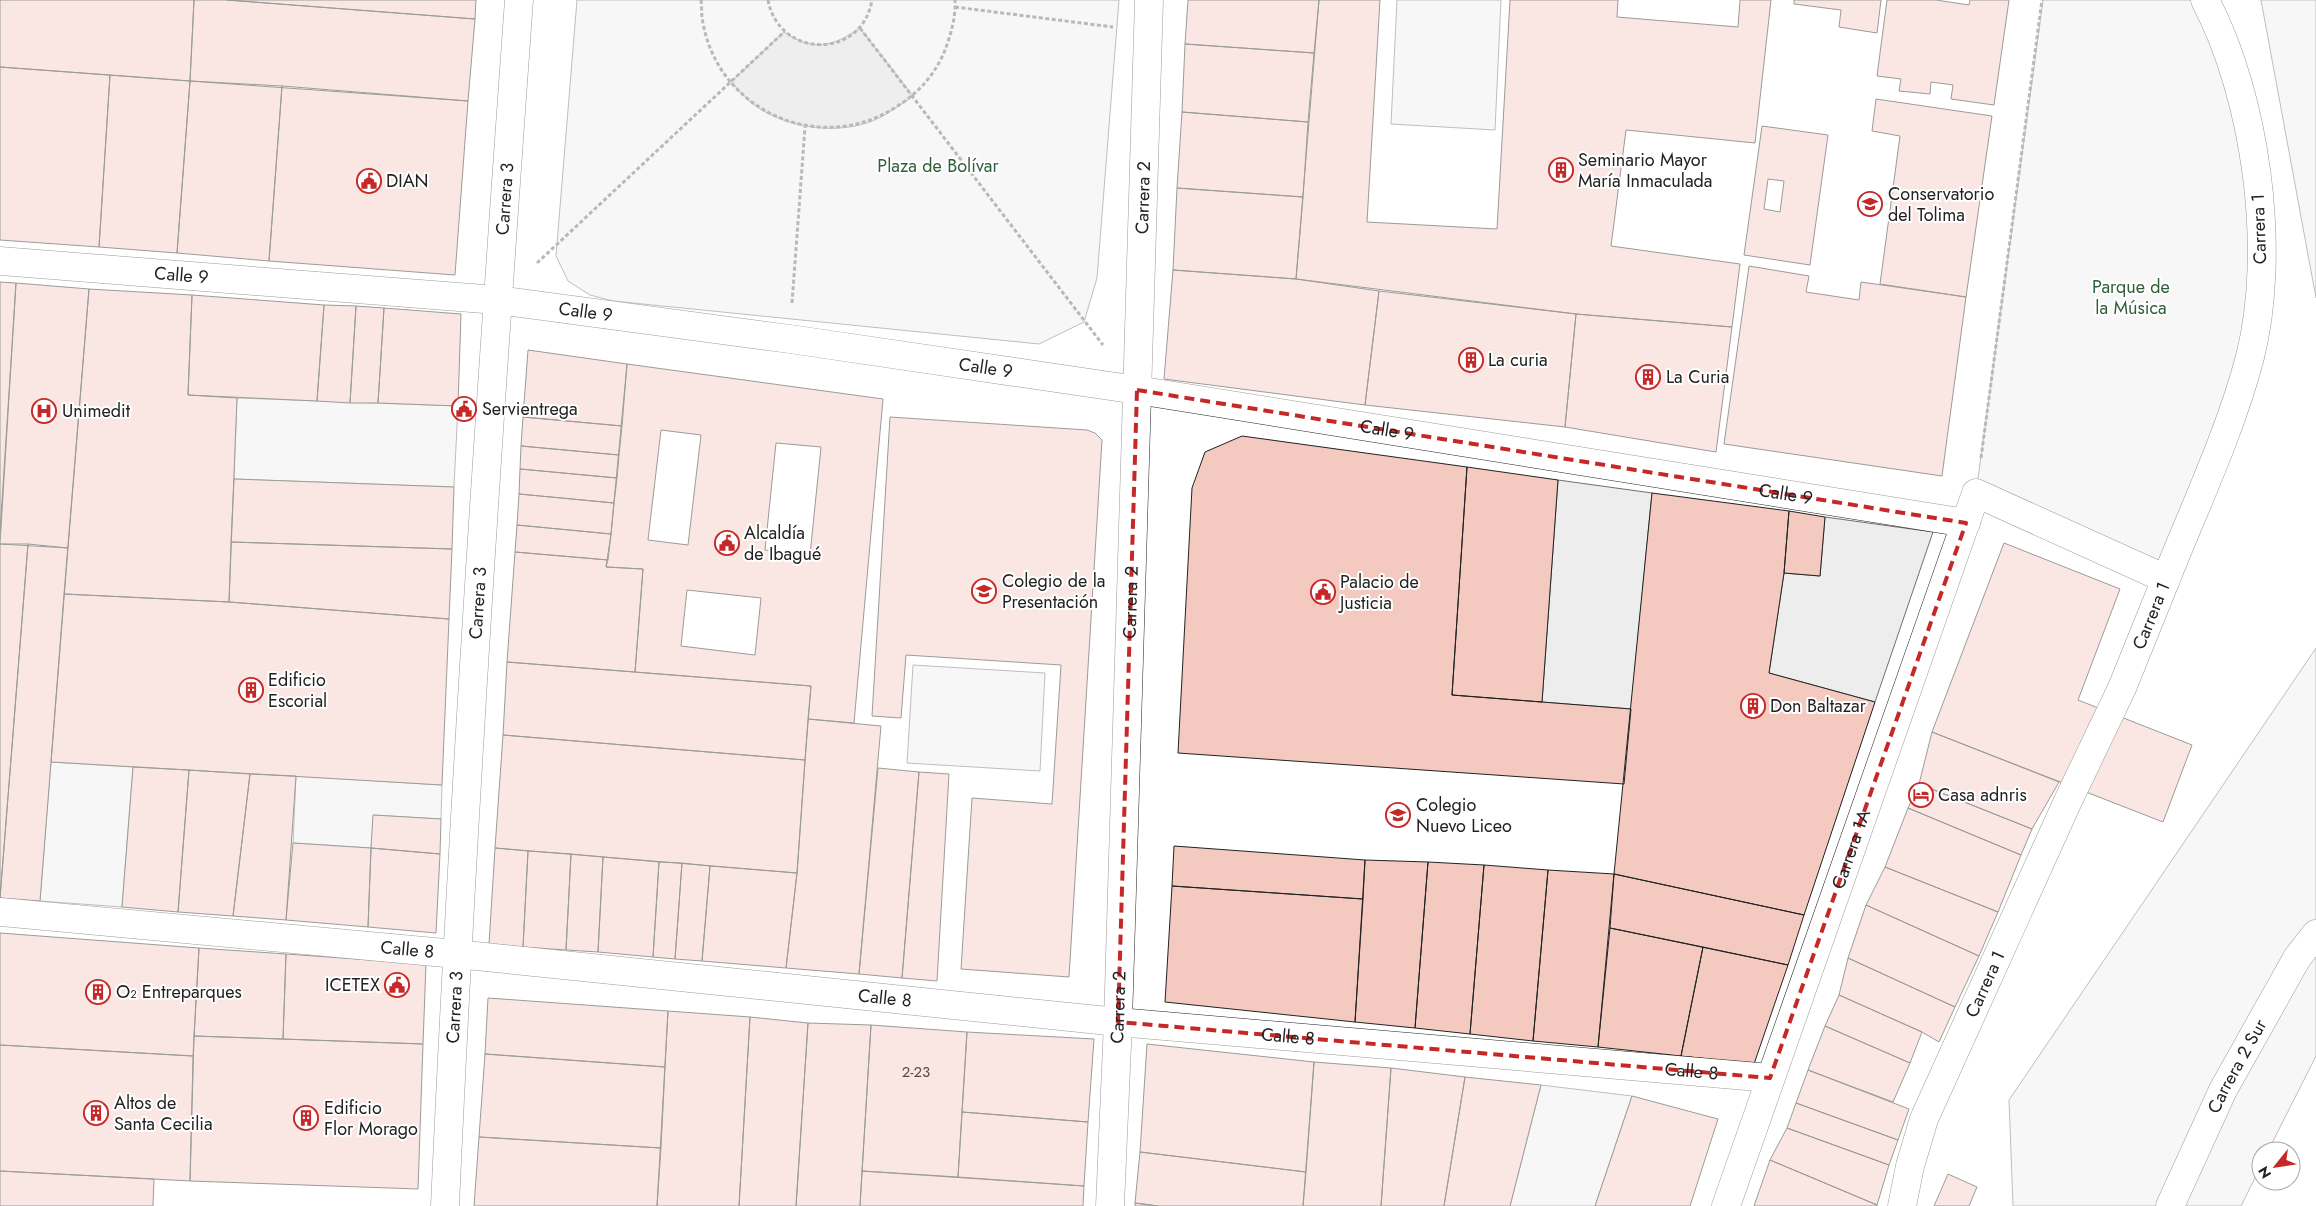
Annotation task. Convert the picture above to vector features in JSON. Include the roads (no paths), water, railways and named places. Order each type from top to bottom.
[{"type":"street","name":"Carrera 3","points":[[445,1206],[456,954],[497,300],[519,0]]},
{"type":"street","name":"Carrera 2","points":[[1110,1206],[1118,1022],[1149,0]]},
{"type":"street","name":"Carrera 1","points":[[1902,1206],[1910,1166],[1924,1119],[2067,803],[2122,688],[2231,416],[2250,356],[2259,302],[2261,262],[2259,205],[2252,137],[2238,81],[2215,19],[2205,0]]},
{"type":"street","name":"Calle 9","points":[[0,262],[497,300],[790,339],[1137,390],[1966,523]]},
{"type":"street","name":"Carrera 1A","points":[[1726,1206],[1976,493],[2166,579]]},
{"type":"street","name":"Calle 8","points":[[0,912],[456,954],[1118,1022],[1770,1078]]},
{"type":"street","name":"Carrera 2 Sur","points":[[2170,1206],[2223,1090],[2297,958],[2316,934]]},
{"type":"place","name":"Seminario Mayor María Inmaculada","points":[[1561,170]]},
{"type":"place","name":"DIAN","points":[[369,181]]},
{"type":"place","name":"Conservatorio del Tolima","points":[[1870,204]]},
{"type":"place","name":"La curia","points":[[1471,360]]},
{"type":"place","name":"La Curia","points":[[1648,377]]},
{"type":"place","name":"Servientrega","points":[[464,409]]},
{"type":"place","name":"Unimedit","points":[[44,411]]},
{"type":"place","name":"Alcaldía de Ibagué","points":[[727,543]]},
{"type":"place","name":"Colegio de la Presentación","points":[[984,591]]},
{"type":"place","name":"Palacio de Justicia","points":[[1323,592]]},
{"type":"place","name":"Edificio Escorial","points":[[251,690]]},
{"type":"place","name":"Don Baltazar","points":[[1753,706]]},
{"type":"place","name":"Casa adnris","points":[[1921,795]]},
{"type":"place","name":"Colegio Nuevo Liceo","points":[[1398,815]]},
{"type":"place","name":"ICETEX","points":[[397,985]]},
{"type":"place","name":"O₂ Entreparques","points":[[98,992]]},
{"type":"place","name":"Altos de Santa Cecilia","points":[[96,1113]]},
{"type":"place","name":"Edificio Flor Morago","points":[[306,1118]]},
{"type":"park label","name":"Plaza de Bolívar","points":[[938,166]]},
{"type":"park label","name":"Parque de la Música","points":[[2131,297]]}]
